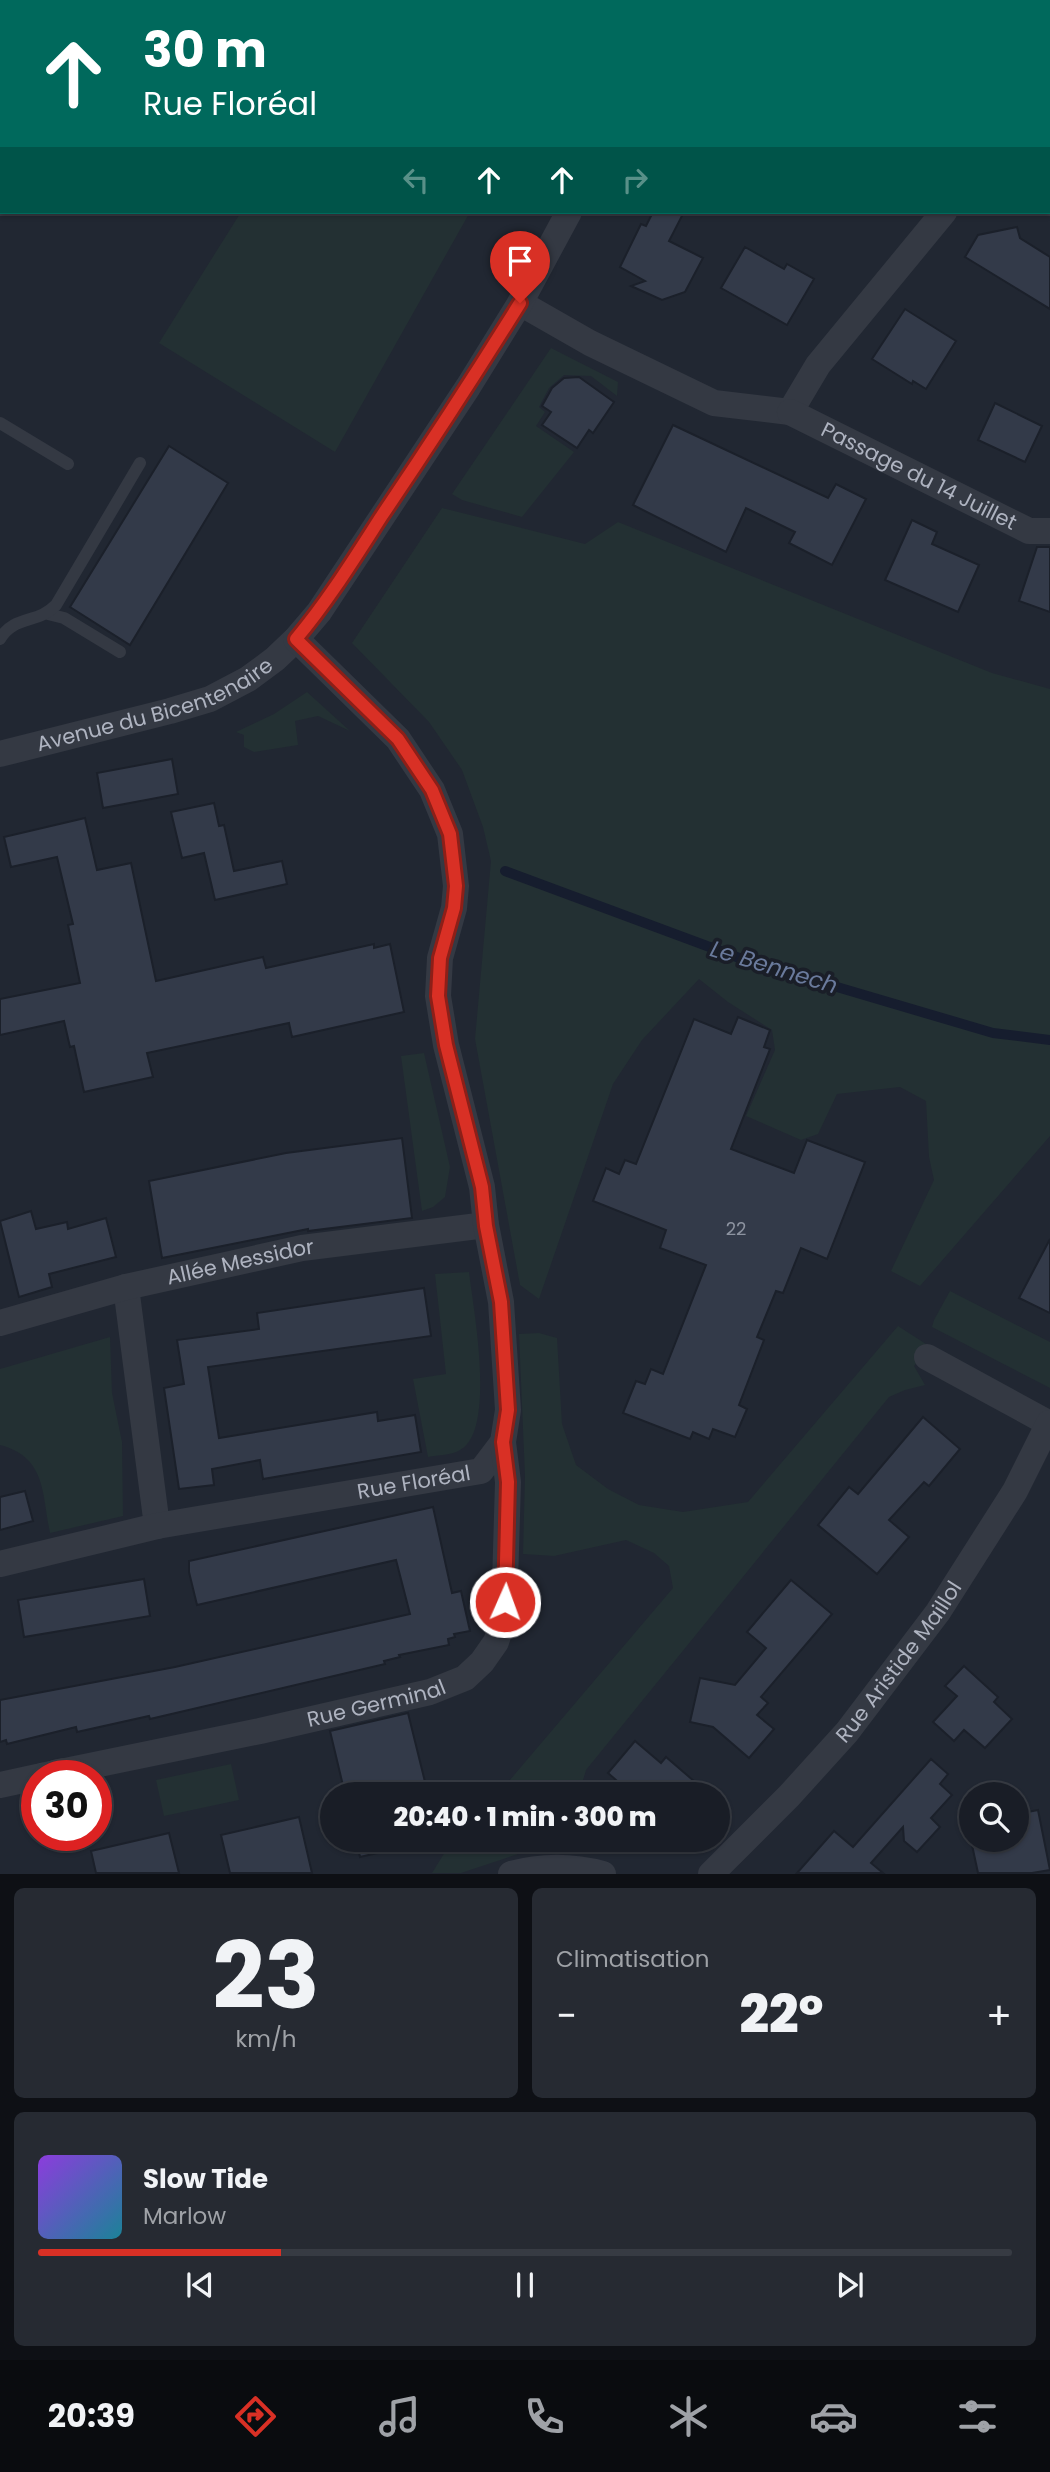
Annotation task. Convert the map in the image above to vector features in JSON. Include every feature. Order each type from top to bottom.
[{"type":"street","name":"Avenue du Bicentenaire","points":[[0,754],[210,699],[248,679],[296,639],[319,612],[468,387],[520,303],[568,214]]},
{"type":"street","points":[[790,412],[818,365],[942,214]]},
{"type":"street","name":"Passage du 14 Juillet","points":[[520,303],[590,343],[714,403],[790,412],[1029,531],[1050,531]]},
{"type":"street","name":"Rue Floréal","points":[[0,1564],[157,1526],[481,1471],[503,1442],[508,1410],[501,1302],[486,1226],[482,1187],[446,1045],[438,996],[440,958],[454,908],[456,886],[450,834],[432,790],[398,739],[296,639]]},
{"type":"street","name":"Allée Messidor","points":[[0,1323],[126,1287],[302,1248],[486,1226]]},
{"type":"street","points":[[126,1287],[157,1526]]},
{"type":"street","points":[[928,1357],[1049,1424]]},
{"type":"street","name":"Rue Aristide Maillol","points":[[712,1874],[847,1732],[938,1612],[1015,1491],[1049,1424]]},
{"type":"street","name":"Rue Germinal","points":[[112,1762],[430,1692],[465,1678],[482,1662],[496,1642],[504,1618],[508,1482],[503,1442]]},
{"type":"street","name":"Rue Germinal","points":[[0,1785],[21,1781]]},
{"type":"street","points":[[511,1874],[525,1870],[561,1868],[603,1874]]},
{"type":"lane","points":[[0,423],[68,464]]},
{"type":"lane","points":[[0,639],[6,628],[48,614],[57,605],[140,463]]},
{"type":"lane","points":[[48,614],[64,618],[120,652]]},
{"type":"shaded area","points":[[240,214],[469,214],[335,452],[159,343]]},
{"type":"shaded area","points":[[551,348],[618,382],[617,396],[591,376],[564,375],[549,388],[539,407],[545,412],[536,426],[574,452],[522,517],[462,500],[452,494]]},
{"type":"shaded area","points":[[442,508],[585,544],[618,522],[992,673],[1050,689],[1050,1136],[920,1286],[891,1271],[934,1180],[929,1157],[926,1101],[900,1087],[837,1094],[818,1134],[801,1140],[746,1116],[775,1050],[772,1030],[728,1002],[699,979],[642,1040],[613,1084],[539,1299],[520,1285],[475,1039],[491,861],[483,827],[462,770],[429,722],[352,643]]},
{"type":"shaded area","points":[[307,692],[350,731],[318,716],[295,721],[298,745],[254,752],[244,747],[244,735],[236,732],[274,714]]},
{"type":"shaded area","points":[[424,1053],[450,1167],[445,1197],[433,1207],[422,1211],[401,1056]]},
{"type":"shaded area","points":[[469,1272],[480,1367],[478,1419],[471,1438],[460,1450],[428,1457],[413,1379],[446,1374],[435,1274]]},
{"type":"shaded area","points":[[950,1291],[1050,1342],[1050,1388],[932,1327]]},
{"type":"shaded area","points":[[898,1326],[929,1346],[914,1366],[925,1385],[889,1397],[586,1770],[582,1782],[508,1782],[673,1588],[669,1566],[654,1553],[626,1540],[554,1556],[523,1554],[525,1476],[519,1334],[539,1333],[557,1338],[562,1424],[576,1465],[608,1489],[639,1505],[683,1512],[748,1502]]},
{"type":"shaded area","points":[[110,1337],[112,1393],[122,1442],[123,1516],[50,1533],[43,1491],[34,1468],[26,1458],[0,1445],[0,1369]]},
{"type":"shaded area","points":[[231,1764],[239,1800],[164,1816],[156,1780]]},
{"type":"shaded area","points":[[445,1852],[533,1852],[518,1854],[461,1873],[432,1873]]},
{"type":"building","points":[[652,214],[683,214],[669,241],[703,258],[685,292],[662,300],[631,286],[645,281],[620,267],[641,224],[646,226]]},
{"type":"building","points":[[1017,227],[1020,238],[1050,257],[1050,309],[965,257],[978,235]]},
{"type":"building","points":[[745,247],[784,269],[787,264],[814,279],[787,325],[721,288]]},
{"type":"building","points":[[905,309],[956,341],[926,389],[913,381],[912,384],[872,359]]},
{"type":"building","points":[[579,377],[614,402],[593,433],[589,430],[577,448],[542,425],[551,412],[542,406],[552,388],[564,378]]},
{"type":"building","points":[[995,403],[1042,426],[1025,462],[978,440]]},
{"type":"building","points":[[673,425],[828,498],[836,484],[866,499],[832,565],[789,543],[795,532],[746,508],[726,552],[633,505]]},
{"type":"building","points":[[169,446],[228,483],[130,645],[70,607]]},
{"type":"building","points":[[912,520],[937,532],[932,544],[979,565],[958,612],[885,580]]},
{"type":"building","points":[[1037,547],[1050,547],[1050,612],[1019,601]]},
{"type":"building","points":[[172,759],[178,794],[103,808],[97,773]]},
{"type":"building","points":[[214,803],[219,826],[224,825],[234,871],[282,861],[287,884],[215,900],[204,853],[182,858],[171,812]]},
{"type":"building","points":[[85,818],[97,870],[131,863],[156,981],[263,957],[266,968],[374,944],[374,948],[390,944],[404,1012],[292,1037],[289,1023],[147,1053],[153,1077],[84,1092],[74,1046],[70,1047],[64,1021],[0,1035],[0,999],[80,983],[68,925],[73,924],[57,857],[11,867],[4,837]]},
{"type":"building","points":[[738,1017],[770,1030],[764,1047],[770,1049],[731,1149],[794,1173],[807,1140],[865,1162],[827,1259],[801,1248],[783,1293],[776,1291],[757,1337],[764,1340],[739,1405],[747,1409],[735,1437],[713,1429],[709,1439],[693,1432],[690,1439],[623,1413],[636,1381],[645,1384],[651,1369],[663,1374],[706,1265],[660,1248],[666,1230],[593,1201],[606,1168],[619,1174],[625,1160],[636,1164],[694,1019],[731,1034]]},
{"type":"building","points":[[402,1138],[412,1218],[308,1229],[162,1258],[149,1181],[286,1153]]},
{"type":"building","points":[[31,1211],[36,1229],[67,1222],[68,1229],[106,1218],[116,1257],[49,1274],[52,1287],[19,1297],[0,1221]]},
{"type":"building","points":[[1050,1239],[1050,1313],[1019,1298]]},
{"type":"building","points":[[424,1288],[431,1336],[208,1367],[219,1438],[377,1412],[378,1421],[415,1415],[421,1452],[263,1479],[260,1460],[212,1469],[214,1485],[179,1489],[164,1388],[184,1384],[177,1340],[259,1329],[257,1313]]},
{"type":"building","points":[[923,1417],[960,1449],[929,1486],[924,1482],[889,1520],[909,1537],[877,1574],[818,1525],[849,1487],[858,1494]]},
{"type":"building","points":[[25,1491],[33,1521],[0,1530],[0,1497]]},
{"type":"building","points":[[433,1507],[452,1593],[461,1591],[470,1631],[454,1634],[455,1637],[448,1639],[449,1645],[399,1655],[400,1657],[384,1661],[385,1664],[150,1719],[149,1716],[77,1732],[76,1727],[7,1744],[6,1740],[0,1742],[0,1700],[175,1667],[410,1614],[396,1560],[197,1605],[189,1561]]},
{"type":"building","points":[[144,1579],[150,1616],[24,1637],[18,1600]]},
{"type":"building","points":[[791,1580],[832,1614],[761,1697],[768,1703],[757,1715],[774,1729],[749,1758],[713,1727],[690,1722],[700,1678],[735,1685],[766,1648],[747,1632]]},
{"type":"building","points":[[964,1666],[998,1697],[994,1702],[1012,1719],[985,1748],[964,1730],[954,1741],[933,1722],[957,1696],[945,1686]]},
{"type":"building","points":[[408,1713],[425,1782],[342,1782],[330,1731]]},
{"type":"building","points":[[635,1741],[661,1763],[666,1757],[695,1782],[618,1782],[608,1773]]},
{"type":"building","points":[[931,1759],[948,1774],[940,1784],[952,1795],[931,1818],[940,1827],[917,1852],[904,1841],[903,1827],[871,1863],[883,1873],[797,1873],[834,1831],[853,1847]]},
{"type":"building","points":[[1038,1810],[1050,1870],[1032,1873],[978,1873],[974,1852],[1029,1852],[1029,1812]]},
{"type":"building","points":[[299,1817],[312,1873],[230,1873],[221,1835]]},
{"type":"building","points":[[169,1833],[179,1873],[96,1873],[91,1851],[112,1851],[112,1846]]},
{"type":"building","points":[[359,1852],[381,1852],[360,1857]]},
{"type":"waterway","name":"Le Bennech","points":[[505,871],[742,959],[993,1033],[1050,1040]]},
{"type":"route","points":[[505,1602],[508,1482],[503,1442],[508,1410],[501,1302],[486,1226],[482,1187],[446,1045],[438,996],[440,958],[454,908],[456,886],[450,834],[432,790],[398,739],[296,639],[319,612],[468,387],[520,303]]}]
